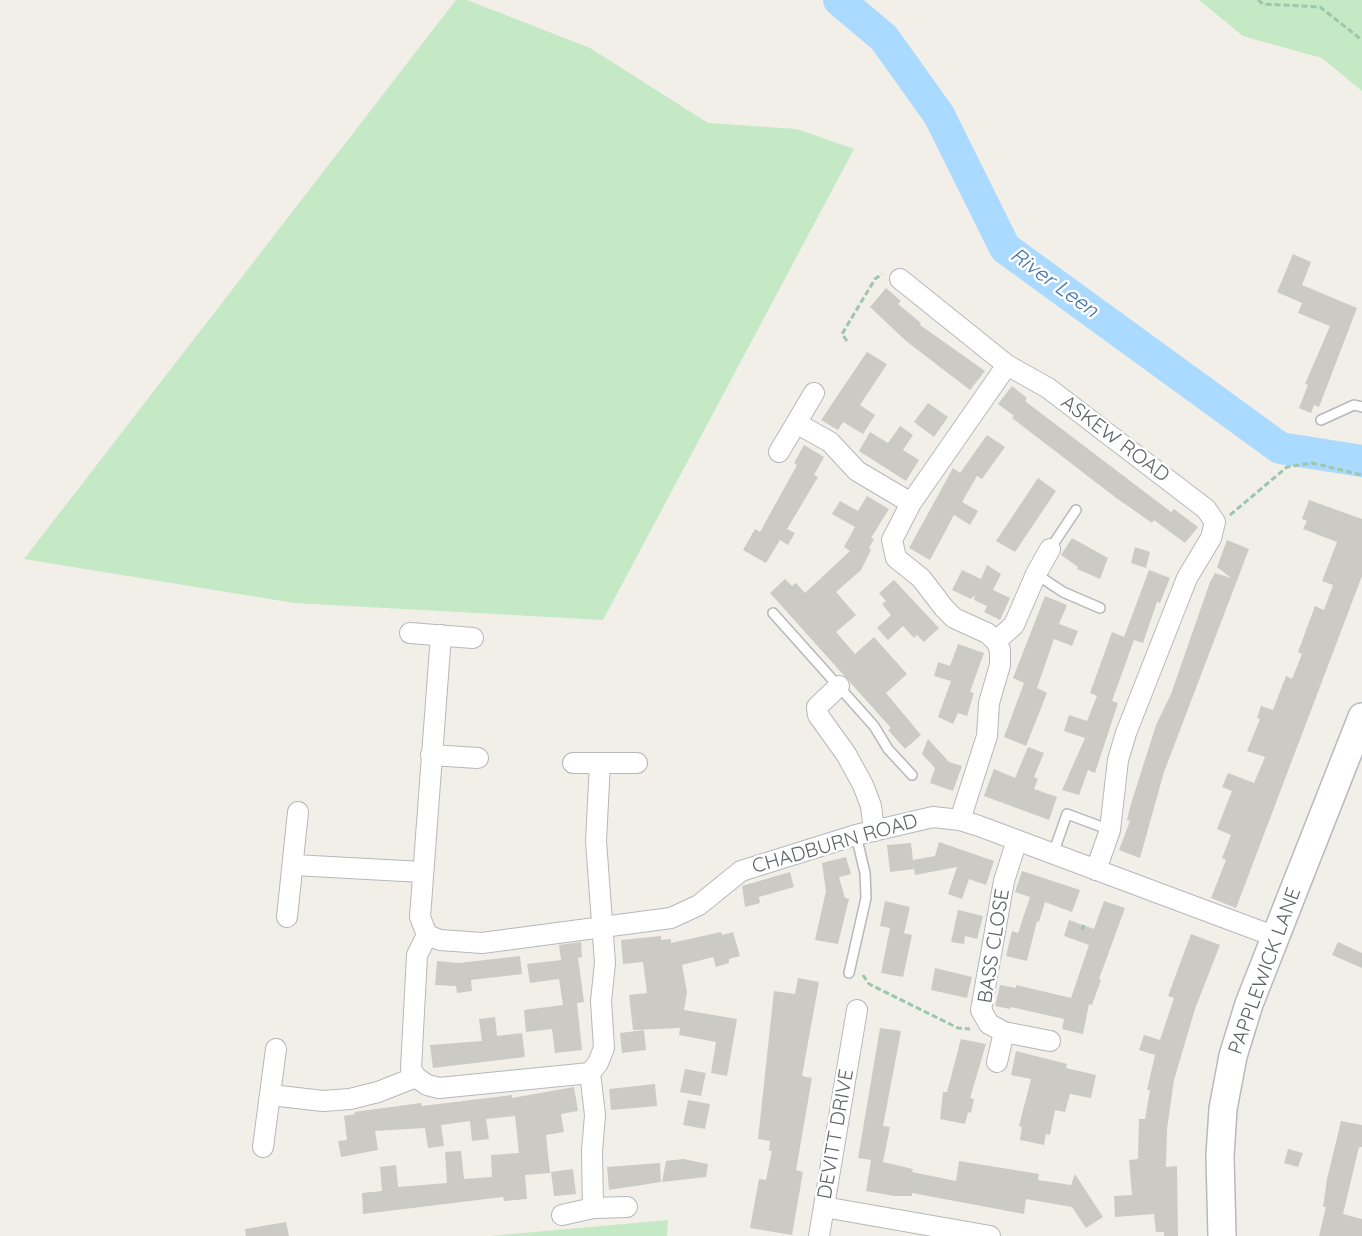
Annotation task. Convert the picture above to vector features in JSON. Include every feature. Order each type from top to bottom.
[{"type":"street","name":"ASKEW ROAD","points":[[900,279],[1007,364],[1057,395],[1206,509],[1215,522]]},
{"type":"street","points":[[960,820],[987,736],[989,703],[1000,664],[1000,650],[996,640],[987,633],[954,618],[921,578],[896,558],[891,540],[911,503],[1007,364]]},
{"type":"street","points":[[779,452],[814,393]]},
{"type":"street","points":[[796,423],[830,442],[857,471],[911,503]]},
{"type":"street","points":[[1096,870],[1110,830],[1118,760],[1126,733],[1187,578],[1211,538],[1215,522]]},
{"type":"street","points":[[996,640],[1014,626],[1036,574],[1050,549]]},
{"type":"street","points":[[410,633],[473,638]]},
{"type":"street","points":[[441,635],[420,917],[428,935],[417,955],[411,1069],[416,1077],[427,1085],[439,1088],[590,1073]]},
{"type":"street","points":[[839,687],[818,707],[818,715],[846,754],[871,806],[865,833]]},
{"type":"street","name":"PAPPLEWICK LANE","points":[[1222,1236],[1220,1156],[1223,1109],[1236,1046],[1362,717]]},
{"type":"street","points":[[431,755],[478,758]]},
{"type":"street","points":[[573,763],[637,763]]},
{"type":"street","points":[[593,1208],[592,1151],[595,1115],[590,1073],[604,1048],[601,1001],[605,963],[596,841],[600,763]]},
{"type":"street","points":[[287,917],[298,812]]},
{"type":"street","name":"CHADBURN ROAD","points":[[428,935],[440,940],[482,943],[602,929],[670,918],[699,906],[741,871],[865,833],[933,817],[960,820],[1276,937]]},
{"type":"street","name":"BASS CLOSE","points":[[1017,840],[1004,881],[981,1010],[996,1028],[1050,1041]]},
{"type":"street","points":[[294,865],[422,872]]},
{"type":"street","name":"DEVITT DRIVE","points":[[819,1236],[845,1030],[857,1010]]},
{"type":"street","points":[[996,1028],[998,1062]]},
{"type":"street","points":[[263,1147],[276,1049]]},
{"type":"street","points":[[271,1095],[324,1101],[350,1099],[378,1092],[416,1077]]},
{"type":"street","points":[[562,1215],[593,1208],[627,1207]]},
{"type":"street","points":[[824,1207],[990,1236]]},
{"type":"lane","points":[[1320,420],[1354,405],[1362,407]]},
{"type":"lane","points":[[1050,549],[1076,510]]},
{"type":"lane","points":[[1036,574],[1063,591],[1100,608]]},
{"type":"lane","points":[[773,613],[874,726],[888,748],[912,775]]},
{"type":"lane","points":[[1053,854],[1067,814],[1110,830]]},
{"type":"lane","points":[[849,973],[866,898],[865,833]]},
{"type":"path","points":[[1258,0],[1263,4],[1320,7],[1362,40]]},
{"type":"path","points":[[847,341],[842,334],[875,279],[888,271],[896,271],[902,272],[900,279]]},
{"type":"path","points":[[1215,522],[1232,514],[1287,467],[1312,463],[1362,475]]},
{"type":"path","points":[[1082,930],[1084,925]]},
{"type":"path","points":[[861,969],[864,979],[869,984],[958,1028],[996,1028]]},
{"type":"green space","points":[[456,0],[467,0],[590,48],[708,123],[797,129],[854,149],[603,620],[294,603],[24,559]]},
{"type":"green space","points":[[1199,0],[1362,0],[1362,91],[1322,58],[1243,36]]},
{"type":"green space","points":[[668,1220],[667,1236],[490,1236]]},
{"type":"building","points":[[1293,254],[1311,262],[1302,285],[1357,308],[1319,407],[1314,405],[1311,413],[1299,408],[1308,385],[1305,384],[1330,326],[1298,313],[1302,303],[1277,292]]},
{"type":"building","points":[[886,288],[901,301],[898,304],[921,323],[920,325],[985,371],[970,390],[906,341],[870,307]]},
{"type":"building","points":[[867,352],[887,364],[860,405],[875,415],[863,434],[843,422],[838,430],[821,420]]},
{"type":"building","points":[[1012,386],[1027,398],[1025,401],[1171,512],[1174,509],[1198,527],[1185,543],[1154,520],[1152,523],[1115,497],[1012,418],[1014,416],[998,404]]},
{"type":"building","points":[[928,403],[948,417],[934,437],[914,422]]},
{"type":"building","points":[[900,426],[913,435],[903,450],[919,460],[906,481],[859,451],[870,432],[888,443]]},
{"type":"building","points":[[987,435],[1005,447],[982,479],[977,476],[962,502],[978,511],[970,525],[954,515],[930,560],[909,548],[953,468],[960,473]]},
{"type":"building","points":[[804,445],[824,457],[814,475],[818,477],[787,529],[795,533],[788,545],[780,540],[766,563],[743,550],[755,529],[760,532],[797,465],[794,463]]},
{"type":"building","points":[[1038,478],[1056,491],[1015,552],[996,541]]},
{"type":"building","points":[[867,496],[889,509],[871,538],[874,539],[869,548],[871,550],[861,570],[836,592],[856,615],[836,632],[855,654],[874,637],[907,674],[886,693],[921,735],[905,749],[888,730],[891,728],[770,593],[785,579],[792,586],[796,583],[805,593],[850,551],[844,547],[855,527],[832,514],[840,501],[858,511]]},
{"type":"building","points":[[1309,500],[1362,519],[1362,576],[1236,908],[1211,898],[1226,860],[1222,858],[1231,835],[1217,829],[1232,791],[1222,787],[1228,773],[1254,783],[1265,757],[1247,751],[1260,719],[1257,718],[1261,706],[1273,710],[1286,676],[1292,679],[1302,654],[1298,652],[1315,606],[1324,610],[1333,585],[1322,581],[1337,542],[1303,529],[1307,521],[1302,519]]},
{"type":"building","points":[[1072,538],[1108,558],[1100,579],[1077,569],[1078,567],[1061,555]]},
{"type":"building","points":[[1227,540],[1249,549],[1164,772],[1140,858],[1119,850],[1130,821],[1127,820],[1131,804],[1156,725],[1171,694],[1210,582],[1215,573],[1231,578],[1217,567]]},
{"type":"building","points":[[1135,547],[1150,552],[1146,568],[1131,563]]},
{"type":"building","points":[[987,565],[1001,574],[993,590],[1010,598],[1000,620],[984,612],[987,606],[974,600],[975,595],[971,599],[952,590],[962,570],[981,579]]},
{"type":"building","points":[[1149,570],[1170,578],[1160,603],[1157,602],[1143,643],[1134,640],[1112,701],[1118,703],[1095,773],[1088,770],[1079,795],[1062,790],[1085,738],[1064,731],[1069,715],[1087,721],[1097,696],[1090,693],[1112,632],[1124,637]]},
{"type":"building","points":[[894,580],[939,628],[924,642],[917,635],[914,638],[903,626],[888,640],[877,628],[891,615],[882,604],[886,601],[879,593]]},
{"type":"building","points":[[1045,596],[1067,605],[1059,624],[1078,631],[1072,646],[1054,639],[1037,688],[1047,693],[1026,746],[1004,737],[1024,683],[1013,678]]},
{"type":"building","points":[[958,644],[984,653],[970,692],[974,693],[967,716],[958,713],[953,724],[938,717],[951,681],[934,676],[938,662],[950,666]]},
{"type":"building","points":[[928,739],[949,762],[962,766],[953,791],[930,783],[935,768],[922,754]]},
{"type":"building","points":[[1028,747],[1044,753],[1034,777],[1038,779],[1034,789],[1057,797],[1049,820],[984,796],[994,769],[1015,778]]},
{"type":"building","points":[[939,842],[994,861],[986,885],[969,879],[962,899],[948,894],[957,867],[915,875],[913,860],[935,856]]},
{"type":"building","points":[[911,843],[914,869],[890,872],[887,845]]},
{"type":"building","points":[[846,857],[851,874],[839,877],[845,898],[849,899],[838,944],[815,940],[826,891],[822,863]]},
{"type":"building","points":[[1022,871],[1080,890],[1072,912],[1045,902],[1039,922],[1037,921],[1027,961],[1006,956],[1012,931],[1018,933],[1030,897],[1015,892]]},
{"type":"building","points":[[790,872],[794,887],[759,897],[760,903],[745,907],[742,886]]},
{"type":"building","points":[[885,901],[910,907],[904,933],[912,935],[903,977],[881,973],[890,928],[880,926]]},
{"type":"building","points":[[1104,901],[1125,908],[1092,1005],[1089,1004],[1083,1034],[1062,1029],[1064,1019],[1011,1007],[1010,1009],[995,1006],[1000,985],[1016,988],[1016,985],[1071,998],[1089,945],[1064,936],[1069,920],[1094,929]]},
{"type":"building","points":[[958,910],[983,916],[977,939],[965,936],[964,944],[951,942]]},
{"type":"building","points":[[721,932],[722,935],[733,932],[740,956],[729,959],[729,963],[716,967],[713,957],[682,965],[687,992],[684,1010],[737,1019],[727,1076],[711,1073],[716,1042],[679,1035],[680,1028],[633,1030],[629,995],[647,993],[643,962],[623,964],[621,940],[661,936],[661,940],[671,939],[671,943]]},
{"type":"building","points":[[1191,934],[1220,945],[1195,1009],[1174,1080],[1167,1129],[1166,1167],[1177,1166],[1178,1236],[1164,1236],[1164,1232],[1156,1232],[1154,1214],[1115,1217],[1114,1196],[1132,1195],[1129,1160],[1138,1159],[1139,1119],[1145,1119],[1150,1090],[1147,1090],[1155,1055],[1139,1050],[1144,1035],[1160,1040],[1174,998],[1168,996]]},
{"type":"building","points":[[581,942],[582,957],[578,958],[584,1002],[577,1003],[582,1050],[555,1053],[552,1029],[526,1032],[524,1010],[563,1005],[559,979],[530,983],[527,964],[561,960],[559,945]]},
{"type":"building","points":[[1338,942],[1362,953],[1362,968],[1332,955]]},
{"type":"building","points":[[520,956],[522,974],[471,980],[472,991],[457,993],[456,986],[435,985],[437,961],[459,963]]},
{"type":"building","points":[[935,968],[972,977],[967,998],[931,990]]},
{"type":"building","points":[[798,978],[819,982],[802,1076],[812,1078],[796,1170],[803,1172],[792,1235],[750,1228],[759,1179],[766,1180],[772,1151],[769,1151],[770,1141],[758,1139],[774,991],[795,994]]},
{"type":"building","points":[[495,1017],[497,1036],[522,1033],[525,1057],[433,1068],[430,1045],[482,1041],[479,1019]]},
{"type":"building","points":[[880,1028],[901,1031],[883,1126],[890,1127],[883,1162],[913,1169],[912,1172],[956,1181],[959,1161],[1039,1174],[1038,1180],[1071,1185],[1075,1174],[1103,1217],[1086,1228],[1072,1207],[1026,1199],[1024,1214],[912,1193],[912,1196],[894,1196],[866,1191],[871,1160],[858,1158]]},
{"type":"building","points":[[644,1030],[646,1050],[622,1053],[620,1033]]},
{"type":"building","points":[[961,1039],[986,1044],[970,1098],[974,1099],[971,1113],[968,1112],[965,1124],[940,1119],[943,1092],[947,1092]]},
{"type":"building","points":[[1016,1051],[1067,1064],[1066,1068],[1096,1075],[1091,1098],[1070,1094],[1065,1112],[1055,1110],[1050,1135],[1046,1134],[1044,1145],[1020,1140],[1022,1127],[1019,1126],[1031,1079],[1011,1075]]},
{"type":"building","points":[[685,1069],[706,1073],[701,1096],[680,1092]]},
{"type":"building","points":[[655,1084],[657,1106],[611,1110],[609,1089]]},
{"type":"building","points":[[574,1087],[578,1111],[561,1114],[564,1132],[546,1135],[550,1173],[525,1175],[527,1199],[504,1201],[503,1197],[363,1214],[362,1193],[382,1191],[380,1167],[396,1165],[398,1187],[447,1183],[445,1152],[461,1151],[464,1179],[492,1177],[491,1155],[519,1153],[515,1116],[486,1119],[489,1139],[472,1141],[470,1121],[441,1125],[444,1146],[428,1148],[425,1128],[375,1131],[378,1150],[341,1157],[338,1141],[347,1140],[344,1116],[355,1114],[354,1112],[421,1103],[422,1106],[512,1095],[512,1098]]},
{"type":"building","points":[[688,1100],[710,1104],[705,1129],[683,1125]]},
{"type":"building","points":[[1341,1121],[1362,1125],[1362,1147],[1359,1147],[1343,1214],[1362,1219],[1362,1236],[1319,1236],[1326,1207],[1323,1207],[1327,1179]]},
{"type":"building","points":[[1288,1149],[1303,1153],[1298,1167],[1284,1163]]},
{"type":"building","points":[[683,1159],[708,1164],[706,1177],[662,1182],[666,1161]]},
{"type":"building","points":[[660,1163],[661,1182],[609,1190],[607,1167]]},
{"type":"building","points":[[573,1169],[576,1194],[554,1196],[551,1172]]},
{"type":"building","points":[[286,1222],[289,1236],[246,1236],[245,1229]]},
{"type":"waterway","name":"River Leen","points":[[839,0],[884,38],[939,115],[1005,248],[1280,448],[1362,461]]}]
